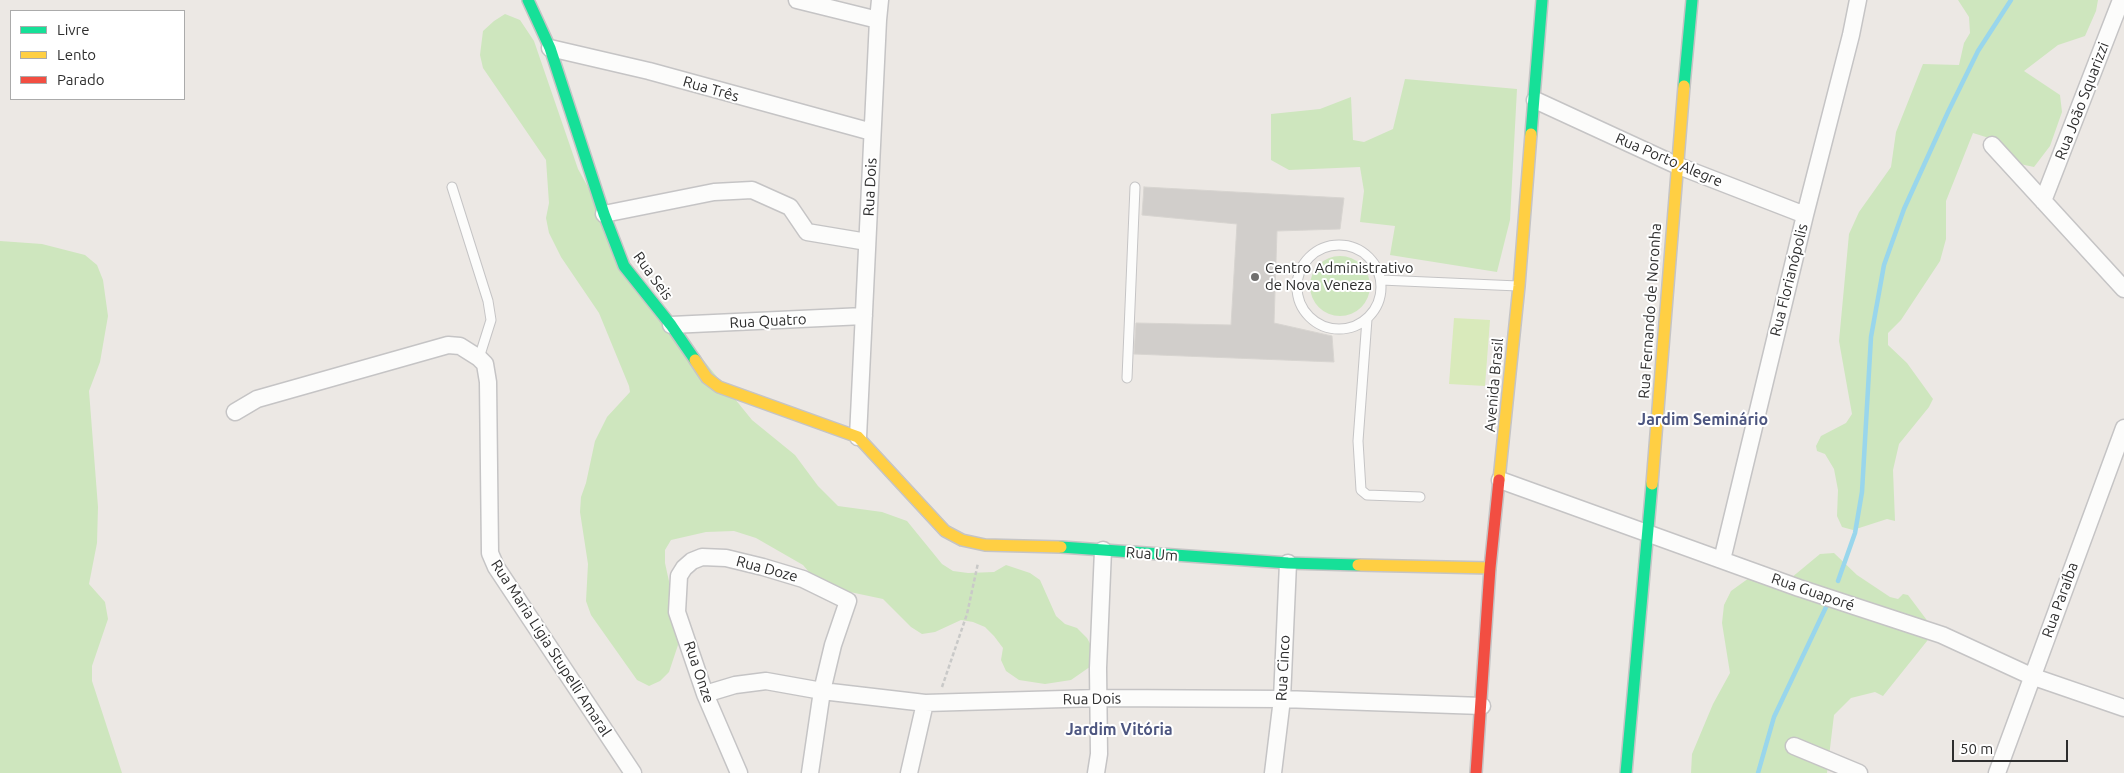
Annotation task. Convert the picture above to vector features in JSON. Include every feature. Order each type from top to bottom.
[{"type":"street","name":"Rua Seis","points":[[528,0],[550,48],[604,214],[624,266],[672,325],[707,378],[719,387],[858,437]]},
{"type":"street","points":[[797,0],[878,20],[880,0]]},
{"type":"street","name":"Avenida Brasil","points":[[1476,773],[1490,568],[1519,286],[1542,0]]},
{"type":"street","name":"Rua Fernando de Noronha","points":[[1626,773],[1648,533],[1676,164],[1692,0]]},
{"type":"street","name":"Rua Florianópolis","points":[[1722,560],[1805,215],[1852,35],[1858,0]]},
{"type":"street","name":"Rua João Squarizzi","points":[[2043,201],[2121,0]]},
{"type":"street","name":"Rua Dois","points":[[858,437],[878,20]]},
{"type":"street","name":"Rua Três","points":[[550,48],[649,71],[872,132]]},
{"type":"street","name":"Rua Porto Alegre","points":[[1535,100],[1676,164],[1805,215]]},
{"type":"street","points":[[1992,145],[2124,289]]},
{"type":"street","points":[[604,214],[714,192],[752,190],[790,207],[807,232],[867,242]]},
{"type":"street","name":"Rua Quatro","points":[[672,325],[864,316]]},
{"type":"street","points":[[235,412],[257,399],[448,345],[460,346],[479,358]]},
{"type":"street","name":"Rua Maria Ligia Stupelli Amaral","points":[[479,358],[484,364],[488,382],[490,553],[496,566],[633,773]]},
{"type":"street","name":"Rua Paraíba","points":[[1997,773],[2031,676],[2124,428]]},
{"type":"street","name":"Rua Um","points":[[858,437],[945,531],[962,540],[981,544],[1063,547],[1288,563],[1490,568]]},
{"type":"street","name":"Rua Guaporé","points":[[1500,480],[1722,560],[1942,635],[2031,676],[2124,708]]},
{"type":"street","points":[[1096,773],[1103,550]]},
{"type":"street","name":"Rua Doze","points":[[684,568],[692,561],[702,557],[726,558],[803,579],[848,601],[833,645],[822,691]]},
{"type":"street","name":"Rua Cinco","points":[[1273,773],[1282,698],[1288,563]]},
{"type":"street","name":"Rua Onze","points":[[684,568],[679,576],[677,612],[705,694],[740,773]]},
{"type":"street","name":"Rua Dois","points":[[705,694],[734,685],[766,681],[822,691],[931,703],[1099,698],[1282,698],[1482,706]]},
{"type":"street","points":[[810,773],[822,691]]},
{"type":"street","points":[[909,773],[931,703]]},
{"type":"street","points":[[1794,746],[1859,773]]},
{"type":"lane","points":[[452,187],[488,301],[491,320],[479,358]]},
{"type":"lane","points":[[1127,378],[1135,187]]},
{"type":"lane","points":[[1340,245],[1354,247],[1367,255],[1376,266],[1381,280],[1381,294],[1376,308],[1367,319],[1356,326],[1343,329],[1329,328],[1317,323],[1306,314],[1300,302],[1297,289],[1298,276],[1304,263],[1326,247],[1340,245]]},
{"type":"lane","points":[[1381,280],[1519,286]]},
{"type":"lane","points":[[1367,319],[1358,441],[1361,490],[1367,495],[1420,497]]},
{"type":"path","points":[[931,703],[967,614],[981,544]]},
{"type":"green space","points":[[1958,0],[2098,0],[2096,11],[2085,36],[2058,45],[2024,71],[2060,95],[2062,112],[2050,146],[2034,167],[2020,164],[1989,138],[1973,133],[1946,201],[1946,239],[1940,261],[1901,320],[1888,333],[1888,345],[1907,363],[1933,399],[1929,407],[1899,444],[1893,470],[1895,521],[1887,519],[1853,530],[1842,527],[1837,516],[1838,490],[1834,469],[1825,454],[1817,451],[1816,446],[1821,436],[1846,423],[1852,414],[1839,341],[1849,234],[1859,212],[1891,167],[1896,132],[1923,64],[1959,65],[1964,43],[1970,33],[1969,17]]},
{"type":"green space","points":[[505,14],[520,20],[534,41],[578,169],[641,283],[752,420],[795,455],[818,486],[838,506],[882,512],[907,521],[942,564],[953,571],[968,573],[994,572],[1006,565],[1030,573],[1040,580],[1056,616],[1065,624],[1077,628],[1087,638],[1094,651],[1094,664],[1071,680],[1045,684],[1019,680],[1006,671],[1001,660],[1003,648],[985,627],[961,620],[935,632],[922,634],[911,627],[883,599],[831,588],[809,572],[803,565],[756,538],[734,531],[706,532],[671,540],[665,550],[665,563],[677,618],[678,645],[669,672],[660,681],[649,686],[637,680],[591,615],[586,601],[588,564],[580,512],[581,497],[595,441],[607,417],[630,392],[629,386],[599,313],[561,257],[549,233],[546,218],[549,203],[546,160],[483,68],[480,55],[483,31]]},
{"type":"green space","points":[[1405,79],[1517,89],[1510,220],[1497,272],[1390,255],[1395,226],[1360,222],[1364,191],[1360,167],[1289,170],[1271,160],[1271,114],[1320,109],[1351,97],[1353,140],[1364,142],[1393,129]]},
{"type":"green space","points":[[0,241],[42,244],[85,255],[97,265],[103,280],[108,316],[100,362],[89,391],[98,507],[97,543],[89,584],[105,602],[108,619],[92,666],[92,681],[122,773],[0,773]]},
{"type":"green space","points":[[1334,256],[1346,256],[1362,264],[1368,274],[1370,286],[1368,298],[1362,308],[1346,316],[1334,316],[1318,308],[1310,292],[1310,280],[1318,264]]},
{"type":"green space","points":[[1454,318],[1490,320],[1485,386],[1449,384]]},
{"type":"green space","points":[[1834,553],[1857,575],[1890,597],[1898,599],[1903,594],[1908,595],[1935,631],[1883,696],[1875,692],[1851,698],[1834,715],[1827,773],[1691,773],[1692,754],[1713,704],[1730,673],[1722,623],[1724,605],[1731,591],[1749,578],[1791,578],[1820,554]]},
{"type":"building","name":"Centro Administrativo de Nova Veneza","points":[[1144,187],[1344,198],[1340,229],[1277,231],[1274,323],[1332,336],[1334,362],[1134,354],[1136,323],[1231,325],[1237,224],[1142,215]]},
{"type":"waterway","points":[[1838,581],[1855,533],[1862,492],[1871,337],[1884,265],[1904,209],[1948,112],[1978,51],[2011,0]]},
{"type":"waterway","points":[[1758,773],[1774,717],[1827,605]]},
{"type":"traffic: fast","points":[[528,0],[550,48],[604,214],[624,266],[671,325],[695,360]]},
{"type":"traffic: fast","points":[[1531,134],[1542,0]]},
{"type":"traffic: fast","points":[[1684,86],[1692,0]]},
{"type":"traffic: fast","points":[[1626,773],[1652,484]]},
{"type":"traffic: fast","points":[[1061,547],[1288,563],[1358,565]]},
{"type":"traffic: slow","points":[[1652,484],[1684,86]]},
{"type":"traffic: slow","points":[[1499,480],[1519,286],[1531,134]]},
{"type":"traffic: slow","points":[[695,360],[707,378],[719,387],[858,437],[945,531],[962,540],[985,545],[1061,547]]},
{"type":"traffic: slow","points":[[1358,565],[1490,568]]},
{"type":"traffic: jam","points":[[1476,773],[1490,568],[1499,480]]},
{"type":"place","name":"Centro Administrativo de Nova Veneza","points":[[1255,277]]},
{"type":"district","name":"Jardim Seminário","points":[[1703,420]]},
{"type":"district","name":"Jardim Vitória","points":[[1119,730]]}]
